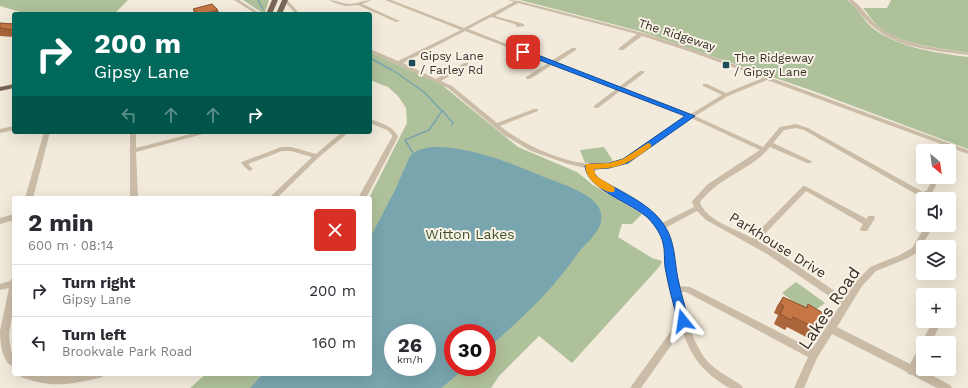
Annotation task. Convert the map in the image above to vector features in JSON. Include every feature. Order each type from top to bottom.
[{"type":"main road","points":[[270,12],[275,0]]},
{"type":"main road","points":[[280,12],[285,0]]},
{"type":"main road","points":[[0,89],[12,86]]},
{"type":"main road","points":[[0,93],[12,91]]},
{"type":"street","points":[[236,0],[256,12]]},
{"type":"street","points":[[285,0],[296,12]]},
{"type":"street","points":[[331,0],[345,6],[370,0]]},
{"type":"street","points":[[387,0],[691,116],[764,150]]},
{"type":"street","name":"The Ridgeway","points":[[510,0],[641,34],[693,51],[968,152]]},
{"type":"street","points":[[850,0],[878,29],[893,37],[918,45],[968,54]]},
{"type":"street","points":[[399,63],[518,2]]},
{"type":"street","points":[[358,4],[396,20],[387,23]]},
{"type":"street","points":[[491,16],[517,24]]},
{"type":"street","points":[[621,49],[641,34]]},
{"type":"street","points":[[528,78],[574,49]]},
{"type":"street","points":[[372,51],[438,80],[456,91],[496,126],[538,152],[570,163],[589,166],[609,166],[626,161],[691,116],[726,95],[768,78]]},
{"type":"street","points":[[438,80],[466,64]]},
{"type":"street","points":[[596,107],[642,72]]},
{"type":"street","points":[[705,85],[726,95]]},
{"type":"street","points":[[496,126],[536,110]]},
{"type":"street","points":[[363,196],[374,179],[395,137],[389,129],[372,122]]},
{"type":"street","points":[[661,227],[697,208],[696,202],[701,194],[714,183],[756,157],[764,150],[782,128],[796,126],[806,129],[916,192]]},
{"type":"street","points":[[0,131],[12,128]]},
{"type":"street","points":[[30,196],[46,134]]},
{"type":"street","points":[[133,134],[134,196]]},
{"type":"street","points":[[132,151],[197,134]]},
{"type":"street","points":[[275,196],[317,156],[344,134]]},
{"type":"street","points":[[769,144],[809,162]]},
{"type":"street","points":[[250,169],[244,163],[281,149],[291,149],[317,156]]},
{"type":"street","points":[[589,166],[590,173],[595,180],[645,211],[661,227],[668,243],[674,288],[683,321],[698,356],[706,365],[738,388]]},
{"type":"street","points":[[753,242],[805,188],[868,223]]},
{"type":"street","name":"Parkhouse Drive","points":[[697,208],[704,216],[753,242],[846,303]]},
{"type":"street","points":[[0,221],[12,218]]},
{"type":"street","name":"Lakes Road","points":[[799,388],[814,355],[832,329],[846,303],[859,284],[873,269],[903,257],[915,250],[926,232]]},
{"type":"street","points":[[0,287],[12,283]]},
{"type":"street","points":[[674,288],[687,289],[814,355]]},
{"type":"street","points":[[12,292],[4,334],[7,352],[12,360]]},
{"type":"street","points":[[635,388],[683,321]]},
{"type":"street","points":[[832,329],[911,371],[947,388]]},
{"type":"street","points":[[911,371],[916,361]]},
{"type":"street","points":[[28,376],[31,378],[54,381],[72,380],[90,376]]},
{"type":"green space","points":[[0,0],[128,0],[116,12],[20,12],[0,6]]},
{"type":"green space","points":[[243,0],[269,0],[265,12],[261,12]]},
{"type":"green space","points":[[520,0],[847,0],[874,29],[895,41],[919,49],[968,57],[968,149],[813,91],[639,31]]},
{"type":"green space","points":[[891,0],[968,0],[968,53],[921,45],[898,38],[877,25],[863,8],[887,8]]},
{"type":"green space","name":"Witton Lakes","points":[[372,53],[442,85],[518,147],[577,172],[593,185],[642,214],[632,224],[622,224],[618,237],[652,258],[662,261],[660,266],[572,363],[539,336],[499,376],[491,388],[190,388],[204,376],[372,376],[372,196],[370,196],[407,123],[406,108],[398,96],[388,87],[372,81]]},
{"type":"green space","points":[[604,147],[613,161],[585,163],[580,150]]},
{"type":"green space","points":[[796,282],[825,303],[810,314],[782,293]]},
{"type":"water","name":"Witton Lakes","points":[[431,147],[460,149],[489,156],[575,189],[596,204],[600,210],[601,223],[595,234],[547,292],[496,341],[496,324],[444,324],[444,376],[456,376],[441,388],[250,388],[261,376],[372,376],[372,234],[395,190],[410,156],[418,150]]},
{"type":"building","points":[[212,4],[218,10],[210,12],[196,12],[193,9]]},
{"type":"building","points":[[0,23],[12,24],[12,30],[0,28]]},
{"type":"building","points":[[783,297],[807,308],[808,304],[823,313],[815,328],[793,317],[791,320],[780,314],[784,306],[780,304]]},
{"type":"waterway","points":[[258,0],[263,9]]},
{"type":"waterway","points":[[372,59],[392,70]]},
{"type":"waterway","points":[[394,71],[424,92],[442,111],[429,130],[405,140],[413,153]]},
{"type":"waterway","points":[[442,110],[453,123],[452,125]]},
{"type":"slow traffic","points":[[610,189],[591,176],[589,166],[609,166],[626,161],[648,146]]},
{"type":"place","name":"Gipsy Lane / Farley Rd","points":[[412,63]]},
{"type":"place","name":"The Ridgeway / Gipsy Lane","points":[[726,65]]},
{"type":"route","points":[[523,52],[691,116],[626,161],[609,166],[589,166],[591,176],[595,180],[639,207],[651,216],[661,227],[668,243],[674,288],[683,321]]}]
